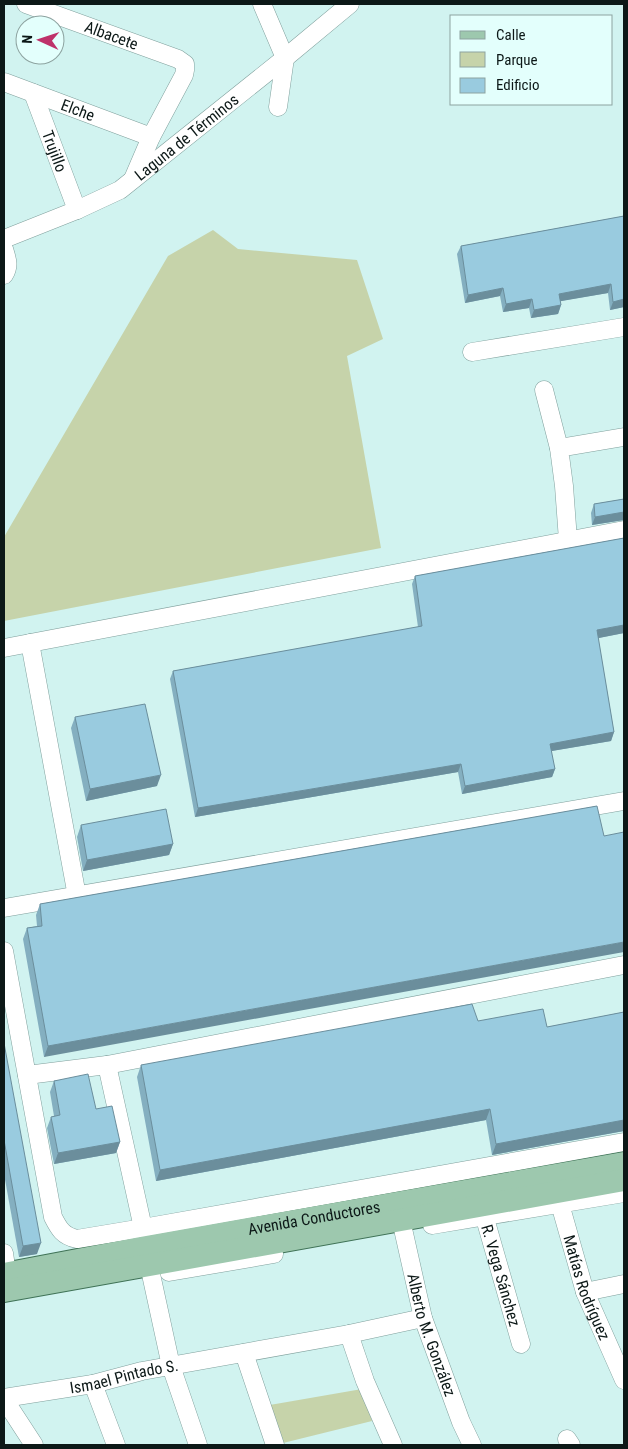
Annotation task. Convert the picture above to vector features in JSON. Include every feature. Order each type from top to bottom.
[{"type":"main road","name":"Avenida Conductores","points":[[5,1273],[624,1163]]},
{"type":"main road","name":"Avenida Conductores","points":[[5,1273],[150,1270],[559,1198],[624,1180]]},
{"type":"street","name":"Albacete","points":[[26,4],[178,59],[185,64],[184,76],[151,137]]},
{"type":"street","points":[[262,4],[285,58],[278,107]]},
{"type":"street","name":"Laguna de Términos","points":[[4,239],[77,210],[120,190],[132,182],[350,4]]},
{"type":"street","name":"Elche","points":[[4,82],[151,137]]},
{"type":"street","name":"Trujillo","points":[[33,93],[77,210]]},
{"type":"street","points":[[132,182],[151,137]]},
{"type":"street","points":[[4,249],[8,260],[8,268],[4,275]]},
{"type":"street","points":[[472,352],[624,327]]},
{"type":"street","points":[[544,390],[558,448],[564,486],[568,540]]},
{"type":"street","points":[[558,448],[624,437]]},
{"type":"street","points":[[4,648],[624,530]]},
{"type":"street","points":[[30,643],[77,896]]},
{"type":"street","points":[[4,908],[624,801]]},
{"type":"street","points":[[4,951],[53,1217],[58,1227],[69,1237],[77,1239],[143,1228],[624,1142]]},
{"type":"street","points":[[27,1075],[107,1065],[624,965]]},
{"type":"street","points":[[107,1065],[143,1228]]},
{"type":"street","points":[[559,1198],[624,1193]]},
{"type":"street","name":"Matías Rodríguez","points":[[559,1198],[585,1292],[624,1380]]},
{"type":"street","name":"R. Vega Sánchez","points":[[483,1212],[521,1344]]},
{"type":"street","name":"Alberto M. González","points":[[402,1225],[423,1318],[461,1422],[472,1445]]},
{"type":"street","points":[[4,1302],[150,1270],[171,1366],[198,1445]]},
{"type":"street","points":[[585,1292],[624,1284]]},
{"type":"street","points":[[392,1445],[365,1381],[348,1334],[423,1318]]},
{"type":"street","name":"Ismael Pintado S.","points":[[4,1399],[94,1384],[142,1371],[348,1334]]},
{"type":"street","points":[[244,1353],[275,1445]]},
{"type":"street","points":[[94,1384],[116,1445]]},
{"type":"street","points":[[4,1399],[34,1445]]},
{"type":"green space","points":[[213,230],[238,249],[357,260],[383,339],[347,356],[381,548],[4,621],[4,537],[168,256]]},
{"type":"green space","points":[[362,1389],[372,1421],[279,1444],[264,1406]]},
{"type":"building","points":[[624,216],[624,299],[613,302],[611,284],[559,294],[561,305],[534,310],[532,299],[506,304],[503,288],[468,295],[461,246]]},
{"type":"building","points":[[624,499],[624,512],[595,517],[594,504]]},
{"type":"building","points":[[624,538],[624,625],[597,630],[614,732],[550,744],[555,769],[465,786],[461,764],[198,808],[173,671],[422,626],[415,576]]},
{"type":"building","points":[[145,704],[161,775],[90,789],[75,717]]},
{"type":"building","points":[[597,806],[604,836],[624,832],[624,942],[48,1046],[27,928],[42,926],[40,904]]},
{"type":"building","points":[[166,809],[173,844],[87,860],[81,825]]},
{"type":"building","points":[[472,1004],[478,1021],[543,1009],[547,1027],[624,1012],[624,1120],[496,1144],[490,1109],[160,1170],[141,1065]]},
{"type":"building","points":[[4,1043],[41,1243],[23,1246],[4,1140]]},
{"type":"building","points":[[88,1074],[96,1109],[112,1106],[120,1142],[58,1153],[51,1117],[60,1115],[54,1081]]}]
